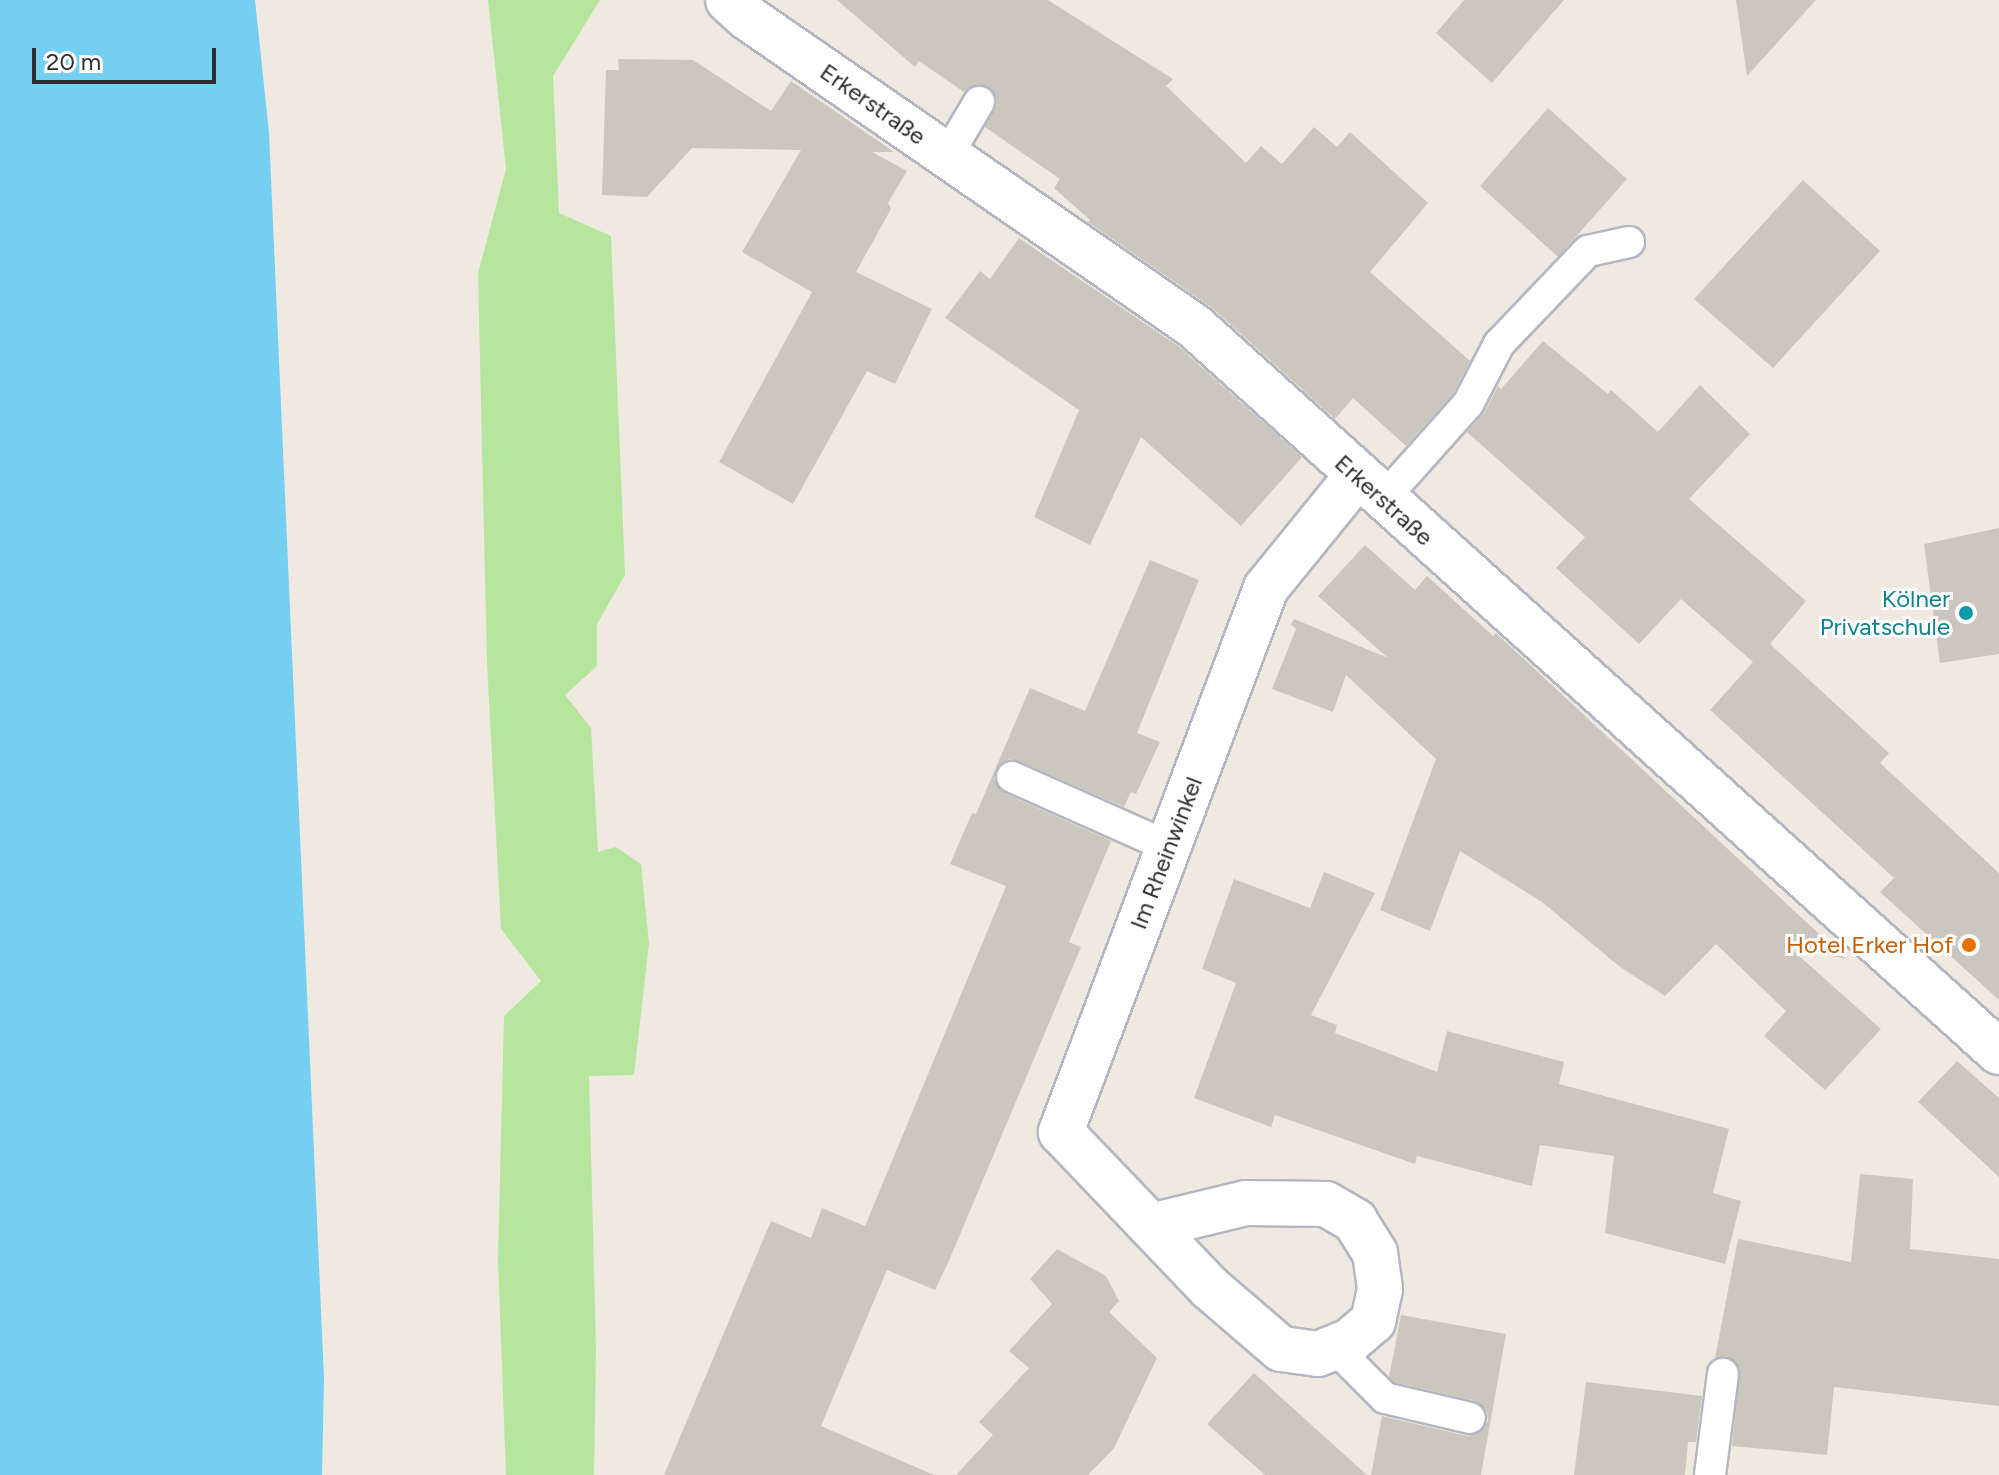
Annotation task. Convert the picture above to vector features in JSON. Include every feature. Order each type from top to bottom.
[{"type":"street","name":"Erkerstraße","points":[[728,0],[748,18],[1194,326],[1999,1052]]},
{"type":"street","name":"Im Rheinwinkel","points":[[1151,1226],[1246,1203],[1297,1201],[1326,1204],[1355,1221],[1375,1253],[1380,1289],[1373,1321],[1350,1341],[1318,1354],[1281,1349],[1210,1288],[1061,1132],[1266,588],[1370,487]]},
{"type":"lane","points":[[947,156],[979,102]]},
{"type":"lane","points":[[1370,487],[1468,404],[1499,344],[1588,251],[1629,242]]},
{"type":"lane","points":[[1012,777],[1169,847]]},
{"type":"lane","points":[[1334,1347],[1385,1398],[1470,1418]]},
{"type":"lane","points":[[1710,1475],[1723,1374]]},
{"type":"green space","points":[[488,0],[600,0],[553,76],[559,213],[611,236],[625,575],[597,624],[597,666],[565,695],[591,728],[598,852],[616,847],[641,864],[649,943],[634,1075],[589,1076],[596,1348],[594,1475],[506,1475],[498,1259],[504,1016],[541,981],[501,929],[487,662],[478,273],[506,169]]},
{"type":"water","points":[[0,0],[255,0],[269,133],[324,1379],[322,1475],[0,1475]]},
{"type":"building","points":[[837,0],[1048,0],[1173,79],[1166,86],[1246,163],[1261,146],[1282,164],[1314,127],[1337,147],[1350,132],[1428,203],[1370,272],[1470,361],[1453,394],[1406,446],[1353,398],[1335,419],[1211,307],[1088,222],[1090,220],[1054,188],[1060,179],[985,127],[997,103],[989,87],[978,84],[964,92],[919,61],[915,67]]},
{"type":"building","points":[[1464,0],[1564,0],[1492,83],[1436,33]]},
{"type":"building","points":[[1736,0],[1816,0],[1747,76]]},
{"type":"building","points":[[618,59],[693,60],[771,111],[791,81],[894,152],[872,152],[907,171],[888,203],[891,209],[856,272],[932,309],[895,384],[867,371],[793,504],[719,462],[812,292],[742,252],[801,150],[692,148],[647,197],[602,195],[606,70],[619,70]]},
{"type":"building","points":[[1548,108],[1627,179],[1558,257],[1480,186]]},
{"type":"building","points":[[1803,180],[1880,251],[1773,368],[1694,299]]},
{"type":"building","points":[[1019,238],[1178,346],[1302,457],[1241,526],[1141,437],[1090,545],[1034,517],[1079,410],[945,318],[980,271],[990,279]]},
{"type":"building","points":[[1543,341],[1608,394],[1611,390],[1658,432],[1700,385],[1750,434],[1689,499],[1806,601],[1770,644],[1889,753],[1880,763],[1999,873],[1999,1000],[1880,892],[1894,878],[1710,710],[1753,662],[1681,599],[1639,644],[1556,568],[1585,537],[1467,432],[1484,413],[1498,386],[1501,389]]},
{"type":"building","name":"Kölner Privatschule","points":[[1999,528],[1999,654],[1940,663],[1924,544]]},
{"type":"building","points":[[1365,545],[1415,590],[1427,576],[1493,636],[1496,633],[1846,959],[1788,946],[1881,1029],[1825,1090],[1764,1036],[1786,1011],[1716,944],[1665,996],[1620,967],[1542,902],[1460,851],[1430,931],[1380,910],[1436,759],[1346,675],[1333,712],[1272,689],[1296,629],[1291,624],[1294,619],[1388,658],[1318,596]]},
{"type":"building","points":[[1150,560],[1199,580],[1137,733],[1160,742],[1136,794],[1131,792],[1124,807],[1019,761],[1009,759],[996,769],[994,780],[1004,793],[1111,841],[1069,942],[1081,947],[935,1290],[887,1270],[821,1426],[934,1475],[664,1475],[771,1221],[811,1238],[822,1208],[865,1226],[1006,886],[950,864],[972,813],[976,814],[1030,688],[1085,711]]},
{"type":"building","points":[[1324,872],[1375,893],[1311,1015],[1337,1025],[1335,1033],[1437,1072],[1447,1031],[1564,1062],[1559,1084],[1729,1129],[1713,1193],[1741,1201],[1725,1264],[1605,1233],[1614,1156],[1540,1145],[1532,1186],[1417,1156],[1415,1164],[1275,1115],[1271,1127],[1194,1098],[1236,983],[1202,969],[1234,879],[1310,908]]},
{"type":"building","points":[[1957,1061],[1999,1098],[1999,1177],[1918,1102]]},
{"type":"building","points":[[1860,1174],[1913,1179],[1910,1249],[1999,1259],[1999,1406],[1834,1387],[1827,1455],[1732,1446],[1740,1368],[1726,1356],[1715,1358],[1738,1239],[1851,1262]]},
{"type":"building","points":[[1057,1249],[1106,1276],[1119,1301],[1109,1312],[1157,1358],[1114,1448],[1088,1475],[956,1475],[993,1435],[979,1422],[1029,1368],[1009,1351],[1052,1304],[1030,1279]]},
{"type":"building","points":[[1401,1315],[1506,1334],[1481,1475],[1371,1475],[1382,1416],[1467,1436],[1482,1431],[1488,1421],[1487,1412],[1475,1401],[1394,1382],[1389,1377]]},
{"type":"building","points":[[1254,1373],[1367,1475],[1265,1475],[1207,1424]]},
{"type":"building","points":[[1586,1382],[1702,1396],[1696,1442],[1688,1442],[1685,1475],[1574,1475]]},
{"type":"place","name":"Kölner Privatschule","points":[[1966,613]]},
{"type":"place","name":"Hotel Erker Hof","points":[[1969,945]]}]
